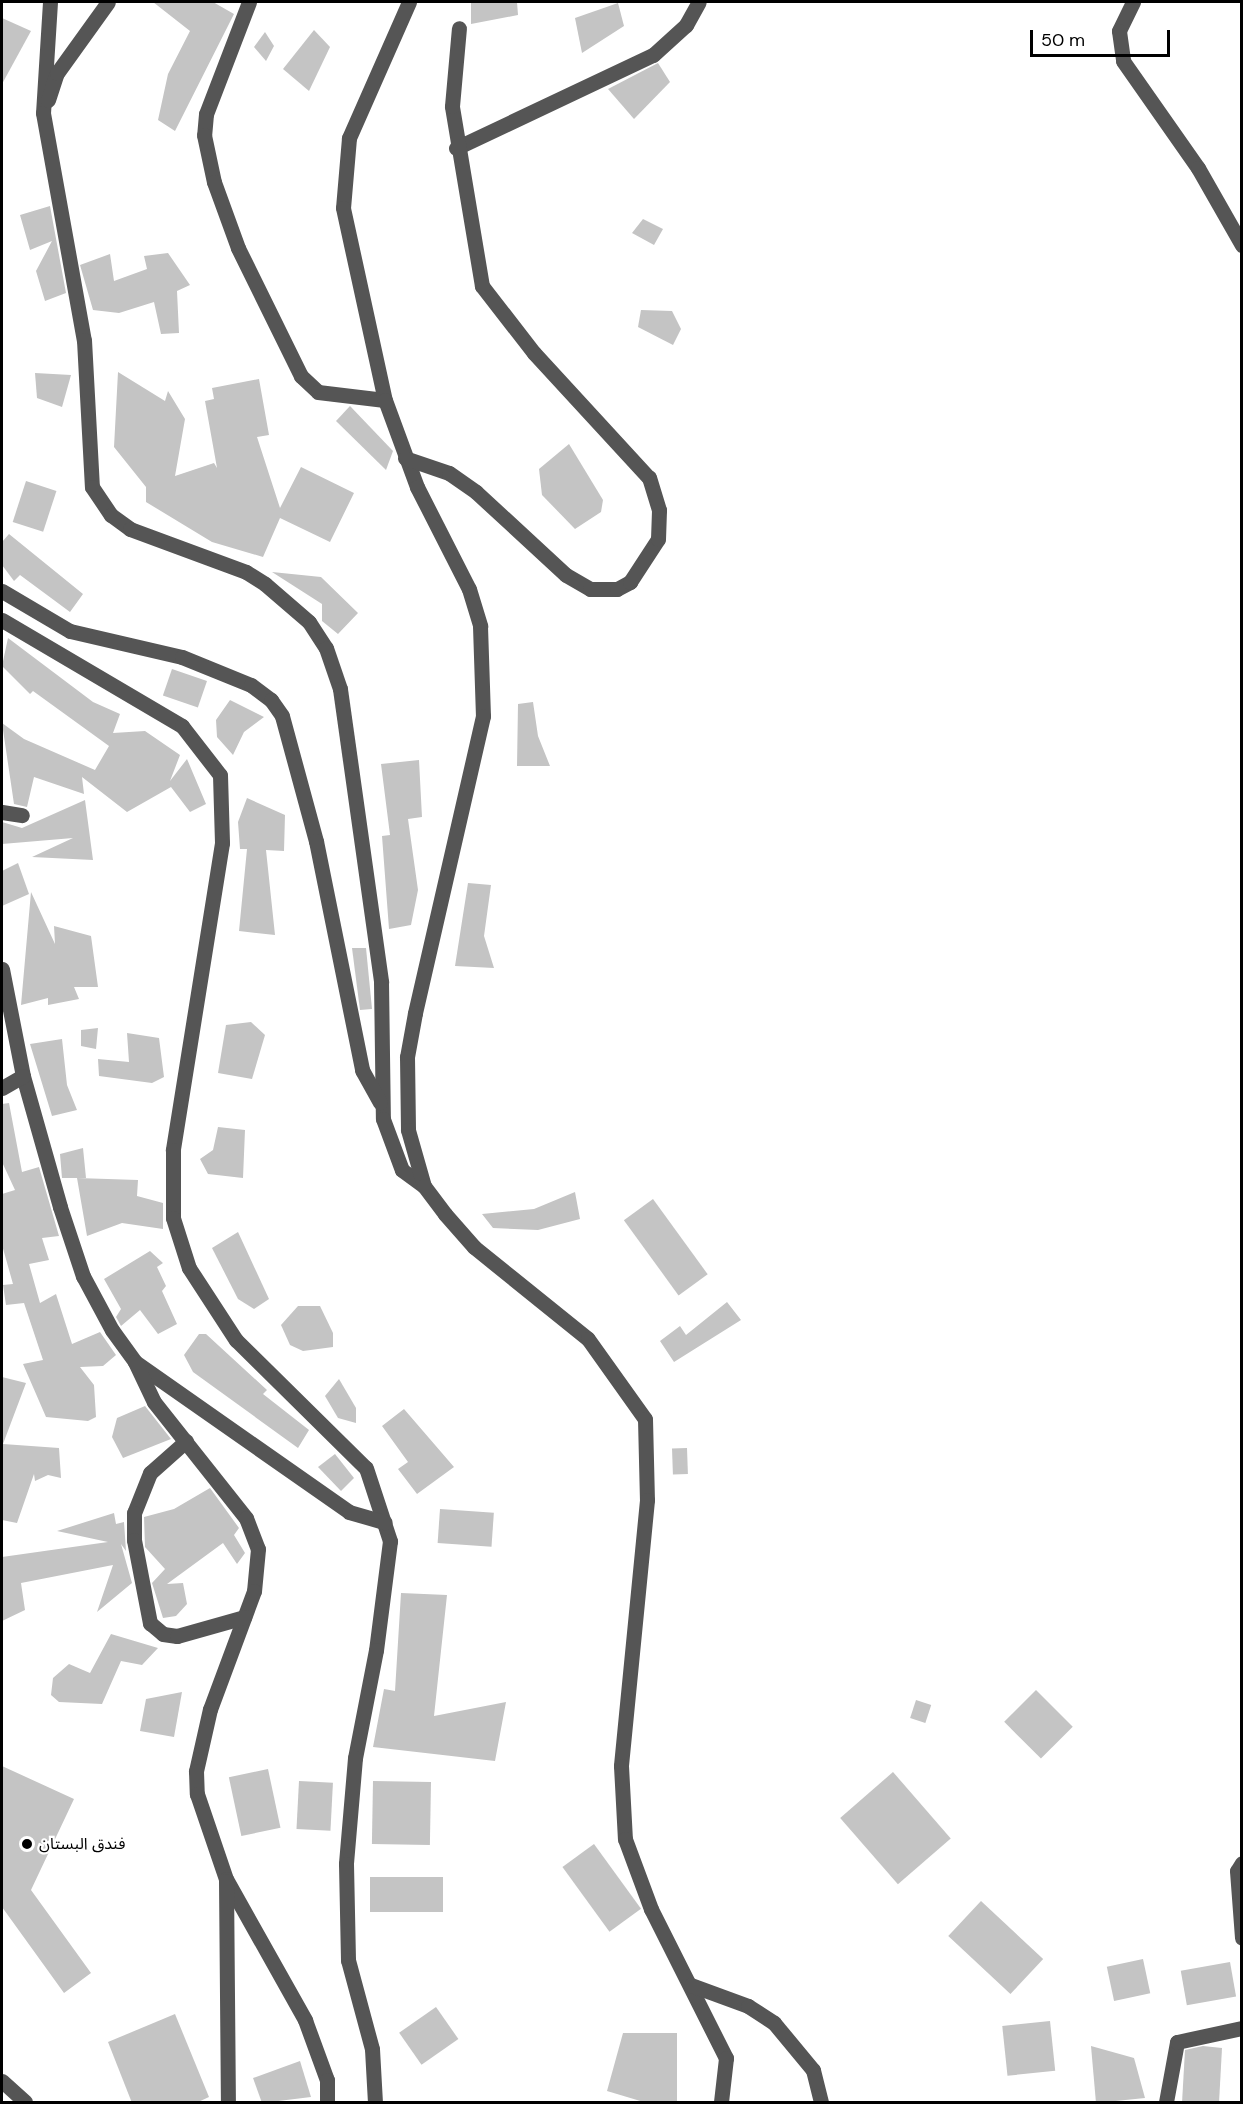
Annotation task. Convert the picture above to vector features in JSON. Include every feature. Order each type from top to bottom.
[{"type":"street","points":[[50,2],[43,113],[76,283],[88,394],[88,468],[98,499],[129,529],[265,584],[309,622],[335,672],[381,982],[380,1102]]},
{"type":"street","points":[[43,113],[57,73],[108,2]]},
{"type":"street","points":[[249,2],[206,114],[204,135],[214,182],[297,371],[318,392],[385,400]]},
{"type":"street","points":[[410,2],[349,138],[343,177],[348,242],[385,400],[405,458],[475,610],[483,716],[408,1049],[408,1130],[424,1186]]},
{"type":"street","points":[[456,148],[652,55],[686,25],[699,2]]},
{"type":"street","points":[[1133,2],[1119,31],[1120,53],[1242,245]]},
{"type":"street","points":[[405,458],[467,486],[566,575],[590,589],[617,589],[630,582],[658,539],[659,510],[649,478],[482,286],[456,148],[452,106],[459,28]]},
{"type":"street","points":[[2,591],[70,632],[197,662],[271,700],[282,716],[319,852],[362,1070],[380,1102],[398,1163],[424,1186],[474,1247],[588,1339],[645,1419],[647,1500],[635,1590],[621,1803],[626,1854],[726,2058],[721,2103]]},
{"type":"street","points":[[2,620],[182,726],[220,775],[222,843],[172,1150],[177,1240],[206,1300],[236,1340],[366,1468],[384,1522],[390,1558],[355,1758],[346,1864],[348,1959],[372,2049],[375,2103]]},
{"type":"street","points":[[2,812],[22,815]]},
{"type":"street","points":[[2,969],[23,1076],[83,1275],[135,1362],[147,1393],[253,1533],[259,1563],[244,1617],[210,1709],[196,1771],[200,1804],[226,1879],[305,2020],[327,2080],[327,2103]]},
{"type":"street","points":[[381,1046],[408,1049]]},
{"type":"street","points":[[2,1088],[23,1076]]},
{"type":"street","points":[[135,1362],[349,1512],[384,1522]]},
{"type":"street","points":[[186,1442],[150,1473],[134,1513],[134,1540],[150,1623],[163,1634],[177,1636],[244,1617]]},
{"type":"street","points":[[1242,1863],[1237,1871],[1242,1938]]},
{"type":"street","points":[[226,1879],[228,2103]]},
{"type":"street","points":[[691,1985],[739,2001],[774,2023],[813,2070],[821,2103]]},
{"type":"street","points":[[1166,2103],[1178,2042],[1242,2028]]},
{"type":"street","points":[[2,2081],[25,2103]]},
{"type":"street","points":[[2,2090],[10,2103]]},
{"type":"building","points":[[153,2],[213,2],[234,14],[175,131],[158,120],[168,74],[190,31]]},
{"type":"building","points":[[471,2],[517,2],[518,15],[471,24]]},
{"type":"building","points":[[618,3],[624,26],[582,53],[575,18]]},
{"type":"building","points":[[2,18],[31,31],[2,84]]},
{"type":"building","points":[[314,30],[330,47],[309,91],[283,69]]},
{"type":"building","points":[[265,32],[274,46],[266,61],[254,47]]},
{"type":"building","points":[[658,63],[670,82],[634,119],[608,89]]},
{"type":"building","points":[[50,206],[66,293],[45,301],[36,271],[52,241],[30,250],[20,215]]},
{"type":"building","points":[[643,219],[663,229],[654,245],[632,233]]},
{"type":"building","points":[[168,253],[190,285],[177,291],[179,333],[161,334],[154,302],[119,313],[93,310],[80,265],[110,254],[114,281],[147,269],[144,256]]},
{"type":"building","points":[[641,310],[672,311],[681,329],[673,345],[638,327]]},
{"type":"building","points":[[118,372],[165,401],[168,391],[185,419],[175,476],[214,463],[217,468],[205,401],[214,399],[212,388],[259,379],[269,435],[257,437],[280,508],[301,467],[354,493],[330,542],[280,518],[263,557],[212,542],[146,502],[146,487],[114,447]]},
{"type":"building","points":[[35,373],[71,375],[62,407],[37,398]]},
{"type":"building","points":[[350,406],[393,451],[386,470],[336,421]]},
{"type":"building","points":[[569,444],[603,500],[601,512],[575,529],[542,495],[539,469]]},
{"type":"building","points":[[26,481],[56,491],[43,532],[13,522]]},
{"type":"building","points":[[9,534],[83,594],[70,612],[20,575],[14,581],[2,565],[2,542]]},
{"type":"building","points":[[272,572],[321,577],[358,613],[338,634],[322,621],[322,604]]},
{"type":"building","points":[[8,638],[93,702],[120,714],[113,733],[145,731],[180,755],[170,781],[187,759],[206,804],[190,812],[171,787],[127,812],[82,777],[84,794],[34,777],[27,807],[14,804],[2,723],[24,739],[95,770],[109,746],[33,691],[30,694],[2,666]]},
{"type":"building","points":[[172,669],[207,681],[198,708],[163,695]]},
{"type":"building","points":[[230,700],[264,717],[244,732],[233,755],[217,737],[216,720]]},
{"type":"building","points":[[533,702],[538,736],[550,766],[517,766],[518,704]]},
{"type":"building","points":[[419,760],[422,817],[408,819],[418,890],[411,925],[389,929],[382,836],[390,835],[381,764]]},
{"type":"building","points":[[247,798],[285,815],[284,851],[266,850],[275,935],[239,931],[247,849],[240,849],[238,822]]},
{"type":"building","points":[[85,800],[93,860],[32,857],[73,838],[2,844],[2,822],[22,828]]},
{"type":"building","points":[[18,863],[29,894],[2,906],[2,871]]},
{"type":"building","points":[[468,883],[491,885],[484,936],[494,968],[455,966]]},
{"type":"building","points":[[31,892],[55,944],[54,926],[91,936],[98,987],[74,987],[79,999],[48,1005],[48,998],[21,1005]]},
{"type":"building","points":[[352,948],[366,948],[372,1009],[360,1010]]},
{"type":"building","points":[[251,1022],[265,1035],[252,1079],[218,1073],[226,1025]]},
{"type":"building","points":[[98,1028],[96,1049],[81,1046],[81,1030]]},
{"type":"building","points":[[127,1033],[159,1038],[164,1077],[152,1083],[99,1076],[98,1059],[129,1062]]},
{"type":"building","points":[[62,1039],[67,1085],[77,1110],[52,1116],[30,1044]]},
{"type":"building","points":[[9,1103],[22,1172],[39,1167],[59,1236],[42,1238],[49,1260],[29,1264],[40,1303],[56,1294],[72,1344],[100,1332],[116,1355],[103,1366],[80,1367],[94,1385],[96,1417],[88,1421],[46,1417],[23,1364],[43,1360],[24,1303],[6,1305],[3,1285],[13,1284],[2,1245],[2,1194],[15,1190],[2,1162],[2,1104]]},
{"type":"building","points":[[218,1127],[245,1130],[243,1178],[208,1174],[200,1159],[213,1150]]},
{"type":"building","points":[[83,1148],[86,1178],[62,1178],[60,1154]]},
{"type":"building","points":[[77,1178],[138,1180],[137,1196],[163,1203],[163,1229],[122,1223],[87,1236]]},
{"type":"building","points":[[575,1192],[580,1219],[538,1230],[493,1228],[482,1214],[534,1209]]},
{"type":"building","points":[[653,1199],[708,1274],[679,1295],[624,1220]]},
{"type":"building","points":[[238,1232],[269,1299],[254,1309],[238,1299],[212,1248]]},
{"type":"building","points":[[150,1251],[163,1263],[157,1267],[166,1286],[162,1291],[177,1324],[158,1334],[140,1310],[121,1326],[116,1317],[121,1309],[104,1279]]},
{"type":"building","points":[[727,1302],[741,1320],[674,1362],[660,1341],[680,1326],[686,1335]]},
{"type":"building","points":[[298,1306],[320,1306],[333,1333],[333,1347],[303,1351],[290,1345],[281,1325]]},
{"type":"building","points":[[199,1334],[206,1334],[267,1390],[263,1394],[309,1430],[298,1448],[193,1372],[184,1355]]},
{"type":"building","points":[[2,1377],[26,1383],[3,1444],[59,1448],[61,1478],[48,1475],[35,1481],[34,1474],[17,1523],[2,1520]]},
{"type":"building","points":[[339,1379],[356,1408],[356,1423],[338,1418],[325,1396]]},
{"type":"building","points":[[145,1406],[171,1439],[123,1458],[112,1437],[117,1418]]},
{"type":"building","points":[[404,1409],[454,1467],[417,1494],[398,1469],[408,1462],[382,1426]]},
{"type":"building","points":[[687,1448],[688,1474],[673,1475],[672,1449]]},
{"type":"building","points":[[335,1454],[354,1478],[341,1491],[318,1467]]},
{"type":"building","points":[[210,1488],[239,1528],[234,1535],[245,1553],[237,1564],[223,1543],[167,1584],[183,1583],[187,1604],[176,1616],[163,1618],[152,1583],[165,1569],[145,1547],[144,1517],[174,1509]]},
{"type":"building","points":[[440,1509],[494,1513],[491,1547],[438,1543]]},
{"type":"building","points":[[114,1513],[116,1524],[124,1522],[126,1551],[121,1544],[132,1583],[97,1612],[113,1565],[21,1583],[25,1610],[2,1621],[2,1557],[108,1542],[57,1531]]},
{"type":"building","points":[[401,1593],[447,1595],[434,1716],[506,1702],[495,1761],[373,1747],[384,1689],[395,1691]]},
{"type":"building","points":[[111,1634],[158,1648],[142,1665],[121,1661],[102,1704],[59,1702],[51,1695],[53,1678],[69,1664],[90,1673]]},
{"type":"building","points":[[1036,1690],[1073,1727],[1041,1759],[1004,1722]]},
{"type":"building","points":[[182,1692],[174,1737],[140,1731],[146,1699]]},
{"type":"building","points":[[916,1700],[931,1705],[925,1723],[910,1718]]},
{"type":"building","name":"فندق البستان","points":[[2,1766],[74,1799],[31,1890],[91,1973],[64,1993],[2,1907]]},
{"type":"building","points":[[268,1769],[280,1828],[241,1836],[229,1777]]},
{"type":"building","points":[[893,1772],[951,1838],[898,1884],[840,1818]]},
{"type":"building","points":[[299,1781],[333,1783],[330,1831],[296,1829]]},
{"type":"building","points":[[373,1781],[431,1782],[430,1845],[372,1844]]},
{"type":"building","points":[[594,1844],[641,1909],[609,1932],[562,1867]]},
{"type":"building","points":[[370,1877],[443,1877],[443,1912],[370,1912]]},
{"type":"building","points":[[981,1901],[1043,1959],[1010,1994],[948,1936]]},
{"type":"building","points":[[1143,1959],[1150,1993],[1114,2001],[1107,1967]]},
{"type":"building","points":[[1230,1962],[1236,1996],[1187,2005],[1181,1971]]},
{"type":"building","points":[[436,2007],[458,2039],[422,2065],[399,2033]]},
{"type":"building","points":[[175,2014],[209,2097],[196,2103],[132,2103],[108,2042]]},
{"type":"building","points":[[1050,2021],[1055,2071],[1007,2076],[1002,2026]]},
{"type":"building","points":[[623,2033],[677,2033],[677,2103],[647,2103],[607,2091]]},
{"type":"building","points":[[1091,2046],[1134,2058],[1145,2098],[1096,2103]]},
{"type":"building","points":[[1203,2046],[1222,2048],[1219,2103],[1182,2103],[1185,2050]]},
{"type":"building","points":[[300,2061],[311,2097],[262,2103],[253,2078]]},
{"type":"place","name":"فندق البستان","points":[[27,1844]]}]
